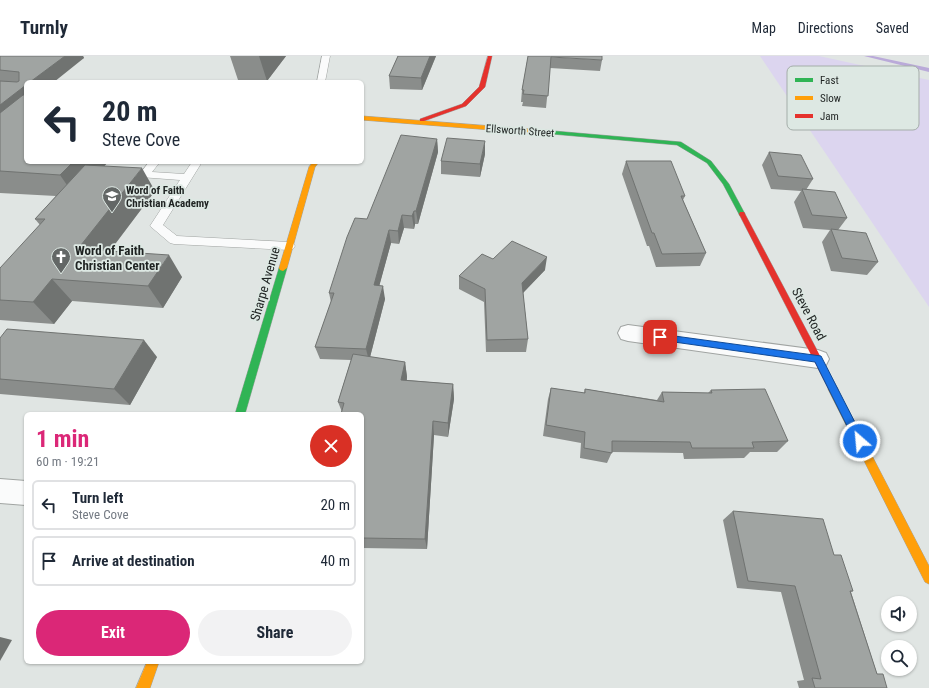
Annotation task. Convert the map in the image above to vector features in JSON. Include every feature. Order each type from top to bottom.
[{"type":"street","points":[[379,129],[414,123],[464,105],[482,87],[490,56]]},
{"type":"street","name":"Ellsworth Street","points":[[364,118],[679,143]]},
{"type":"street","name":"Steve Road","points":[[679,143],[709,162],[726,184],[818,359],[929,578]]},
{"type":"street","name":"Sharpe Avenue","points":[[241,412],[312,167],[314,164]]},
{"type":"street","points":[[628,333],[818,359]]},
{"type":"street","points":[[0,491],[24,493]]},
{"type":"street","points":[[142,688],[152,664]]},
{"type":"lane","points":[[321,80],[326,56]]},
{"type":"lane","points":[[153,164],[144,175],[187,177]]},
{"type":"lane","points":[[196,164],[156,226],[174,240],[289,246]]},
{"type":"shaded area","points":[[760,56],[819,56],[865,66],[787,66],[787,96]]},
{"type":"shaded area","points":[[919,78],[929,80],[929,307],[810,130],[919,130]]},
{"type":"building","points":[[0,56],[65,56],[33,80],[24,80],[24,87],[0,105],[0,81],[17,82],[19,81],[19,72],[0,70]]},
{"type":"building","points":[[398,56],[430,56],[421,78],[389,76]]},
{"type":"building","points":[[528,56],[602,56],[602,60],[551,57],[548,96],[523,94],[524,90],[522,90]]},
{"type":"building","points":[[24,95],[24,164],[71,164],[60,175],[0,171],[0,113]]},
{"type":"building","points":[[401,135],[437,139],[416,211],[414,211],[412,216],[402,215],[398,231],[389,230],[374,285],[383,286],[366,349],[315,347],[334,293],[329,293],[347,237],[355,218],[367,219]]},
{"type":"building","points":[[447,138],[485,141],[480,164],[441,161]]},
{"type":"building","points":[[769,152],[801,155],[813,179],[778,176]]},
{"type":"building","points":[[626,161],[671,161],[685,196],[681,196],[706,253],[662,254],[654,233],[652,233]]},
{"type":"building","points":[[85,165],[142,168],[81,245],[83,245],[80,249],[169,255],[148,286],[52,279],[33,302],[0,300],[0,268],[45,219],[35,219]]},
{"type":"building","points":[[802,189],[835,192],[847,218],[812,215]]},
{"type":"building","points":[[831,229],[866,233],[878,262],[842,258]]},
{"type":"building","points":[[512,241],[547,257],[522,283],[528,339],[487,340],[485,289],[459,276],[482,254],[493,259]]},
{"type":"building","points":[[7,329],[144,340],[114,389],[0,379],[0,338]]},
{"type":"building","points":[[353,354],[405,362],[401,380],[453,384],[448,423],[433,421],[425,539],[364,538],[364,412],[342,412],[344,403],[338,402]]},
{"type":"building","points":[[551,388],[585,393],[585,389],[664,402],[662,392],[712,393],[711,390],[765,389],[788,441],[752,442],[754,448],[692,448],[690,442],[612,441],[612,453],[584,448],[585,432],[546,425]]},
{"type":"building","points":[[733,511],[823,519],[834,555],[841,555],[853,591],[850,591],[877,674],[884,676],[887,688],[815,688],[812,678],[821,679],[795,586],[748,581]]},
{"type":"waterway","points":[[866,56],[911,66]]},
{"type":"waterway","points":[[919,68],[929,70]]},
{"type":"traffic: fast","points":[[531,131],[679,143],[709,162],[726,184],[742,214]]},
{"type":"traffic: fast","points":[[241,412],[283,268]]},
{"type":"traffic: slow","points":[[364,118],[531,131]]},
{"type":"traffic: slow","points":[[283,268],[312,167],[314,164]]},
{"type":"traffic: slow","points":[[833,389],[929,578]]},
{"type":"traffic: slow","points":[[143,688],[152,664]]},
{"type":"traffic: jam","points":[[422,120],[464,105],[482,87],[490,56]]},
{"type":"traffic: jam","points":[[742,214],[833,389]]},
{"type":"place","name":"Word of Faith Christian Academy","points":[[112,213]]},
{"type":"place","name":"Word of Faith Christian Center","points":[[61,274]]},
{"type":"route","points":[[660,337],[818,359],[860,441]]}]
